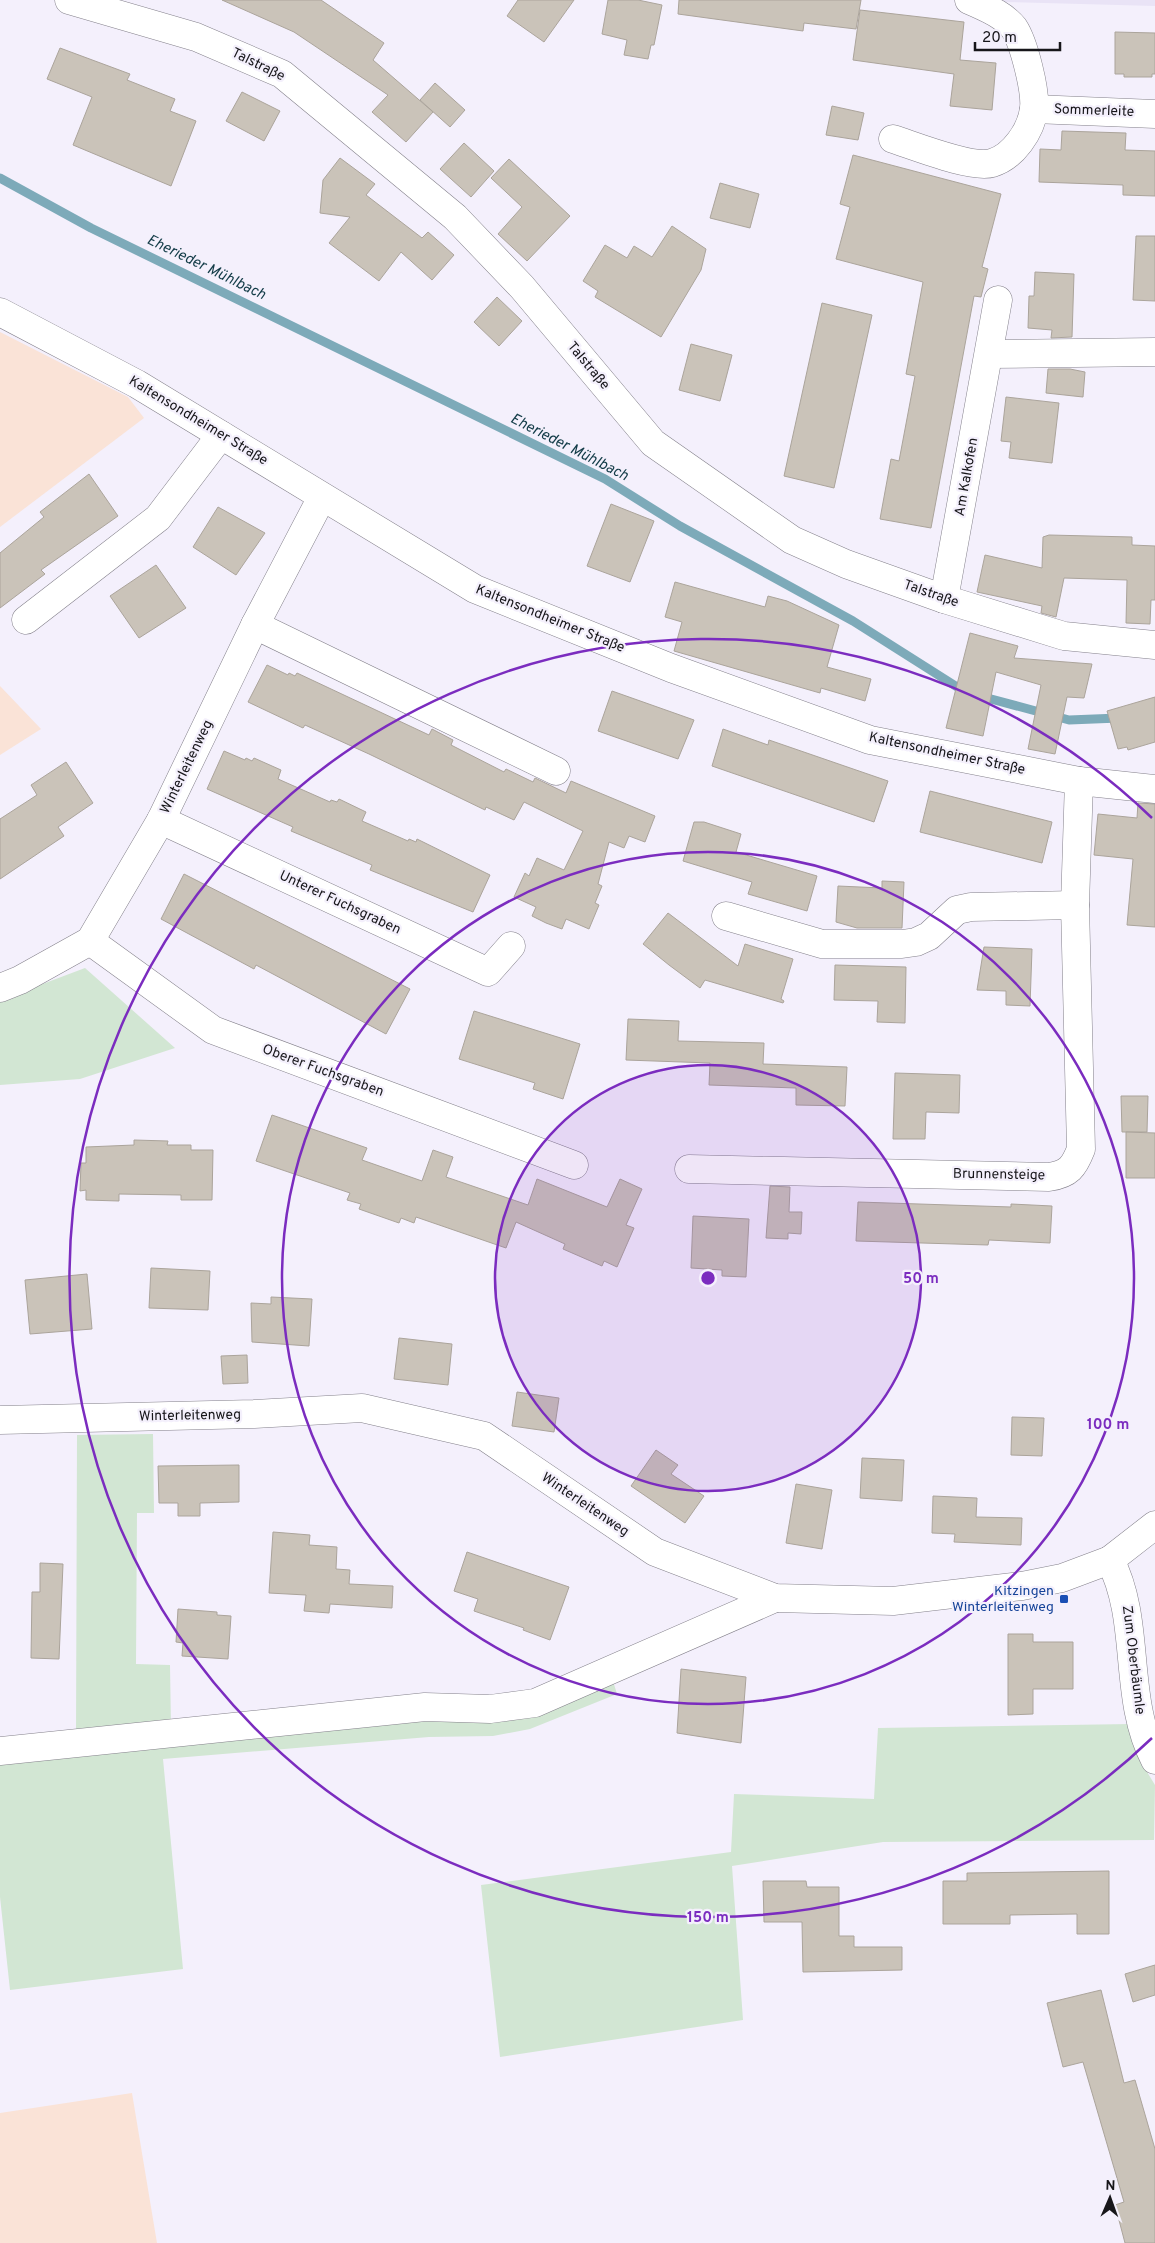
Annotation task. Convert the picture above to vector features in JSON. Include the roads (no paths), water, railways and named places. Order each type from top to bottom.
[{"type":"street","name":"Talstraße","points":[[69,0],[196,37],[282,74],[455,218],[522,287],[653,443],[792,540],[846,564],[944,600],[1064,636],[1155,645]]},
{"type":"street","name":"Sommerleite","points":[[893,139],[969,162],[991,164],[1012,154],[1024,135],[1034,109],[1025,54],[1013,28],[993,11],[969,0]]},
{"type":"street","name":"Sommerleite","points":[[1034,109],[1155,114]]},
{"type":"street","name":"Am Kalkofen","points":[[944,600],[998,300]]},
{"type":"street","name":"Kaltensondheimer Straße","points":[[0,312],[137,384],[475,589],[671,668],[870,740],[1079,780],[1155,789]]},
{"type":"street","points":[[989,354],[1155,352]]},
{"type":"street","points":[[26,620],[158,518],[221,435]]},
{"type":"street","name":"Winterleitenweg","points":[[90,941],[161,820],[255,625],[322,497]]},
{"type":"street","points":[[255,625],[556,771]]},
{"type":"street","name":"Brunnensteige","points":[[689,1169],[1050,1177],[1064,1174],[1075,1165],[1081,1149],[1075,906],[1079,780]]},
{"type":"street","name":"Unterer Fuchsgraben","points":[[161,820],[488,972],[511,946]]},
{"type":"street","points":[[726,916],[822,944],[902,944],[916,942],[928,936],[957,910],[971,907],[1075,906]]},
{"type":"street","points":[[0,988],[20,980],[90,941]]},
{"type":"street","name":"Oberer Fuchsgraben","points":[[90,941],[213,1030],[574,1165]]},
{"type":"street","name":"Winterleitenweg","points":[[0,1420],[254,1414],[362,1408],[484,1436],[655,1552],[774,1598],[893,1601],[1022,1586],[1062,1578],[1110,1560],[1155,1525]]},
{"type":"street","name":"Zum Oberbäumle","points":[[1110,1560],[1120,1580],[1126,1604],[1132,1677],[1140,1719],[1155,1760]]},
{"type":"street","points":[[0,1752],[425,1706],[490,1709],[535,1703],[774,1598]]},
{"type":"waterway","name":"Eherieder Mühlbach","points":[[0,178],[91,228],[605,479],[680,526],[853,621],[965,692]]},
{"type":"waterway","name":"Eherieder Mühlbach","points":[[980,696],[1069,720],[1119,718]]},
{"type":"place","name":"Kitzingen Winterleitenweg","points":[[1064,1599]]}]
